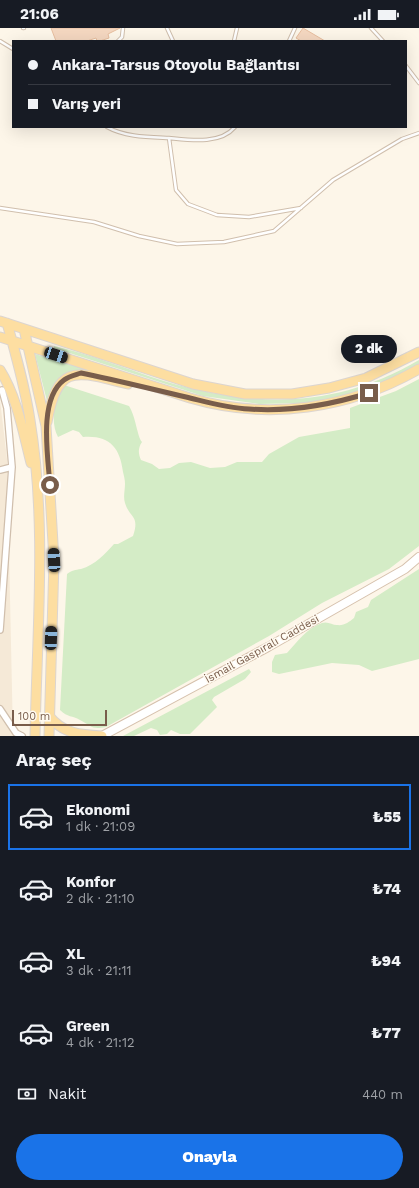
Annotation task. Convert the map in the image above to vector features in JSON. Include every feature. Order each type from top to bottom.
[{"type":"main road","points":[[3,322],[193,384],[245,394],[292,394],[329,388],[379,373],[419,352]]},
{"type":"main road","points":[[3,322],[12,340],[30,420],[36,485],[40,545],[40,600],[35,736]]},
{"type":"main road","points":[[24,329],[46,426],[54,560],[49,736]]},
{"type":"main road","points":[[0,337],[190,398]]},
{"type":"main road","points":[[46,426],[51,401],[59,385],[65,379],[81,373],[217,405],[248,409],[280,410],[332,403],[369,393],[419,369]]},
{"type":"main road","points":[[0,370],[7,379],[36,485]]},
{"type":"main road","name":"İsmail Gaspıralı Caddesi","points":[[102,736],[268,647],[405,569],[419,557]]},
{"type":"main road","points":[[49,716],[54,723],[68,732],[102,736]]},
{"type":"street","points":[[0,629],[12,467],[7,408],[2,390]]},
{"type":"street","points":[[0,470],[12,467]]},
{"type":"street","points":[[0,709],[16,733],[22,736]]},
{"type":"lane","points":[[119,40],[122,37],[123,28]]},
{"type":"lane","points":[[168,28],[173,40]]},
{"type":"lane","points":[[234,40],[237,28]]},
{"type":"lane","points":[[289,40],[295,28]]},
{"type":"lane","points":[[371,28],[382,40]]},
{"type":"lane","points":[[0,41],[12,48]]},
{"type":"lane","points":[[407,67],[419,83]]},
{"type":"lane","points":[[109,128],[114,131],[144,137],[207,141],[232,131],[234,128]]},
{"type":"lane","points":[[0,208],[94,222],[139,236],[177,244],[224,242],[274,231],[333,180],[402,139],[419,133]]},
{"type":"lane","points":[[168,138],[176,190],[188,204],[217,215],[249,217],[301,208]]},
{"type":"shaded area","points":[[0,400],[7,459],[13,736],[0,736]]},
{"type":"green space","points":[[54,346],[96,358],[164,381],[198,390],[230,396],[263,399],[294,399],[325,395],[357,388],[388,376],[419,360],[419,365],[393,379],[352,395],[305,403],[259,404],[203,396],[54,348]]},
{"type":"green space","points":[[35,354],[91,371],[75,372],[63,377],[58,381],[50,393],[47,401]]},
{"type":"green space","points":[[419,379],[419,546],[389,569],[322,603],[269,636],[106,727],[92,727],[60,710],[67,574],[91,565],[114,544],[118,544],[133,536],[135,529],[134,518],[124,501],[125,482],[121,463],[116,449],[112,444],[100,438],[83,437],[79,432],[73,430],[58,437],[54,425],[54,410],[58,396],[64,385],[129,406],[142,442],[139,451],[141,460],[152,464],[159,469],[170,468],[179,463],[191,462],[210,468],[225,467],[237,462],[262,462],[269,454],[299,437],[350,428],[350,408],[396,391]]},
{"type":"green space","points":[[419,569],[419,659],[372,671],[359,665],[332,663],[279,674],[272,672],[272,662],[275,655],[287,653],[312,628],[324,623],[342,625],[346,623],[354,618],[356,612],[368,607],[371,600]]},
{"type":"green space","points":[[249,669],[251,672],[245,679],[214,697],[212,700],[217,707],[190,734],[180,734],[171,730],[167,734],[160,735],[157,730],[151,728],[134,736],[123,736]]},
{"type":"building","points":[[51,28],[120,28],[108,34],[109,38],[103,40],[97,40],[96,38],[90,40],[56,40]]},
{"type":"building","points":[[303,28],[323,40],[299,40],[296,38]]},
{"type":"route","points":[[50,485],[46,426],[51,401],[59,385],[65,379],[73,375],[81,373],[96,376],[206,403],[264,410],[311,407],[369,393]]}]
